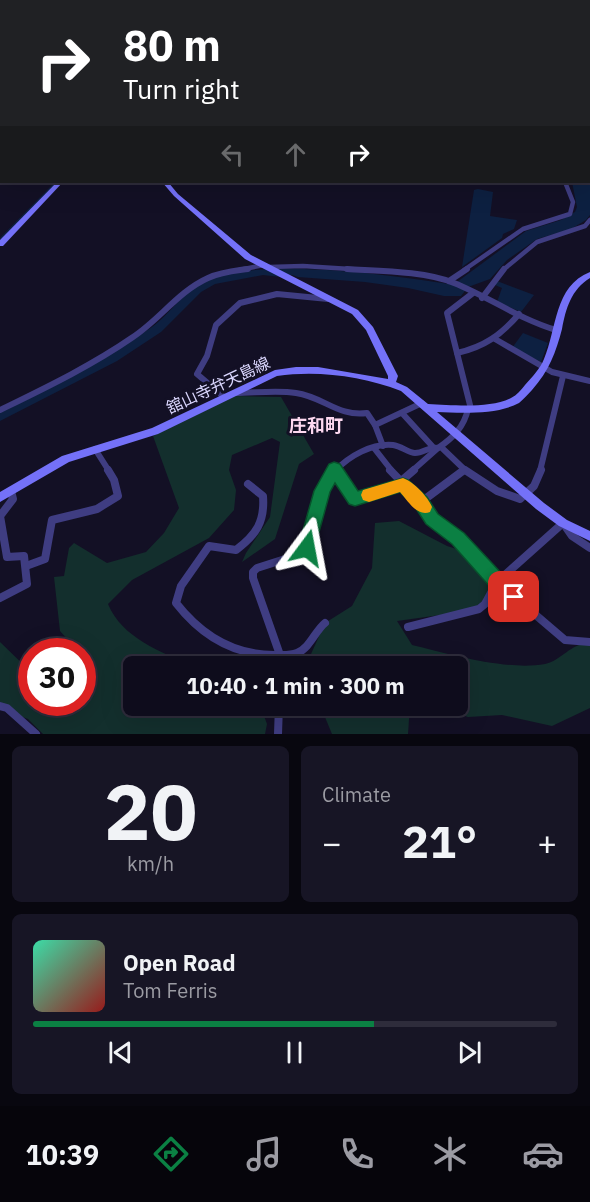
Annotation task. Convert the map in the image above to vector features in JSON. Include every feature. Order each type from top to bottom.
[{"type":"street","points":[[0,244],[59,183]]},
{"type":"street","points":[[166,183],[176,195],[245,254],[332,298],[350,308],[364,320],[393,376],[391,382]]},
{"type":"street","points":[[450,282],[523,229],[570,214],[573,202],[565,183]]},
{"type":"street","points":[[482,298],[508,264],[537,242],[585,226],[590,220]]},
{"type":"street","points":[[0,410],[87,365],[120,345],[151,324],[199,282],[221,273],[282,266],[355,270],[450,282],[556,330]]},
{"type":"street","points":[[375,425],[402,412],[425,406],[470,409],[514,401],[544,369],[551,355],[556,330],[572,289],[579,281],[590,275]]},
{"type":"street","points":[[334,469],[355,500],[401,483],[437,447],[456,433],[467,418],[470,409],[447,313],[471,292]]},
{"type":"street","points":[[332,298],[270,294],[240,303],[221,318],[214,328],[207,356],[197,374],[198,378],[229,395],[297,393],[324,402],[351,415],[367,413],[375,425],[379,447],[401,483],[421,502],[432,519],[458,539],[497,582],[565,640],[590,642]]},
{"type":"street","points":[[457,353],[475,348],[502,335],[519,314]]},
{"type":"street","points":[[495,339],[544,369],[563,376],[590,381]]},
{"type":"street","name":"舘山寺弁天島線","points":[[0,497],[66,459],[154,431],[271,375],[296,370],[339,373],[391,382],[404,389],[563,523],[590,536]]},
{"type":"street","points":[[402,412],[437,447],[481,484],[502,495],[520,499],[528,495],[543,461],[558,407],[563,376]]},
{"type":"street","points":[[280,655],[252,578],[253,572],[257,567],[304,553],[322,491],[334,469],[353,454],[394,444],[415,453],[437,447]]},
{"type":"street","points":[[26,567],[45,560],[52,520],[97,509],[118,496],[114,480],[95,449]]},
{"type":"street","points":[[421,502],[464,471]]},
{"type":"street","points":[[248,483],[263,496],[265,516],[254,537],[236,550],[209,546],[180,586],[176,603],[182,612],[236,651],[252,654],[296,654],[307,646],[315,629],[326,623]]},
{"type":"street","points":[[0,598],[24,588],[27,584],[24,556],[7,557],[0,516],[14,499],[11,491]]},
{"type":"street","points":[[408,627],[479,609],[485,604],[497,582],[563,523],[572,536],[590,548]]},
{"type":"street","points":[[0,706],[7,708],[36,734]]},
{"type":"street","points":[[278,734],[279,716]]},
{"type":"green space","points":[[235,396],[281,397],[314,454],[299,464],[275,539],[242,562],[270,517],[280,442],[272,438],[232,455],[229,470],[236,490],[234,510],[209,538],[132,580],[108,604],[114,616],[133,635],[171,656],[123,656],[123,716],[264,716],[267,724],[265,734],[43,734],[28,719],[20,716],[96,716],[96,638],[66,638],[60,631],[54,577],[64,576],[69,548],[74,543],[107,563],[146,552],[164,533],[179,508],[153,436]]},
{"type":"green space","points":[[399,521],[447,546],[463,551],[489,577],[493,588],[485,604],[469,611],[397,621],[412,645],[456,656],[311,656],[325,623],[352,606],[372,568],[375,523]]},
{"type":"green space","points":[[0,642],[18,659],[18,715],[0,709]]},
{"type":"green space","points":[[590,643],[590,708],[552,726],[502,715],[468,717],[465,716],[468,716],[468,658],[530,666],[551,662],[578,645]]},
{"type":"green space","points":[[325,716],[409,716],[408,734],[332,734]]},
{"type":"water","points":[[572,183],[590,183],[590,215],[586,220],[571,229],[537,239],[507,260],[490,279],[468,287],[461,296],[444,296],[365,282],[292,275],[281,277],[263,275],[215,284],[201,292],[161,332],[117,361],[0,421],[0,412],[96,362],[152,327],[189,291],[203,282],[225,274],[287,269],[393,276],[448,284],[457,282],[526,231],[561,220],[575,212],[577,207]]},
{"type":"water","points":[[474,190],[493,192],[490,216],[517,220],[514,229],[503,234],[502,238],[462,267]]},
{"type":"water","points":[[497,281],[534,295],[521,312],[497,302],[502,288],[495,285]]},
{"type":"water","points":[[523,333],[548,343],[541,362],[512,348]]},
{"type":"waterway","points":[[0,239],[55,183]]},
{"type":"slow traffic","points":[[369,495],[403,485],[424,507]]},
{"type":"district","name":"庄和町","points":[[316,426]]},
{"type":"route","points":[[307,548],[310,529],[322,491],[334,469],[355,500],[403,485],[421,502],[432,519],[458,539],[497,582],[514,597]]}]
